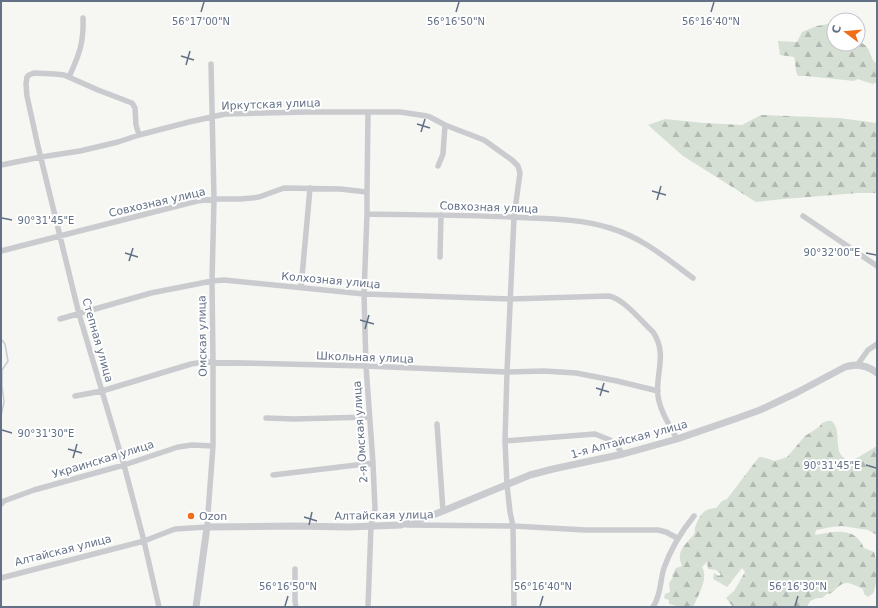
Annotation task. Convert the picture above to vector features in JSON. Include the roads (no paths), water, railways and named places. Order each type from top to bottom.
[{"type":"street","points":[[83,18],[81,46],[69,77],[132,103],[135,108],[136,125],[139,135]]},
{"type":"street","name":"Омская улица","points":[[196,607],[207,527],[213,446],[212,281],[214,199],[211,64]]},
{"type":"street","name":"Степная улица","points":[[69,77],[55,74],[34,73],[29,75],[27,77],[26,84],[27,96],[79,314],[124,465],[144,541],[159,607]]},
{"type":"street","name":"2-я Омская улица","points":[[368,112],[367,214],[364,294],[366,366],[375,509],[371,526],[368,607]]},
{"type":"street","name":"Иркутская улица","points":[[1,166],[41,157],[80,151],[189,122],[232,114],[400,112],[430,117],[445,125],[484,140],[512,160],[518,166],[520,173],[514,217]]},
{"type":"street","points":[[438,166],[443,154],[445,125]]},
{"type":"street","name":"Совхозная улица","points":[[1,251],[191,202],[214,199],[252,198],[263,196],[284,188],[340,189],[367,192]]},
{"type":"street","points":[[301,288],[310,188]]},
{"type":"street","name":"Совхозная улица","points":[[367,214],[514,217],[575,220],[586,222],[610,228],[640,241],[693,278]]},
{"type":"street","points":[[440,257],[441,216]]},
{"type":"street","points":[[803,216],[877,266]]},
{"type":"street","points":[[514,217],[507,372],[506,441],[507,485],[513,526],[514,607]]},
{"type":"street","name":"Колхозная улица","points":[[60,319],[150,294],[212,281],[224,280],[364,294],[510,299],[609,296],[616,298],[627,307],[653,332],[656,337],[658,341],[660,366],[658,391]]},
{"type":"street","points":[[877,344],[868,350],[858,364],[868,367],[877,373]]},
{"type":"street","name":"Школьная улица","points":[[75,396],[102,391],[128,382],[203,362],[366,366],[507,372],[544,370],[576,373],[658,391]]},
{"type":"street","name":"1-я Алтайская улица","points":[[401,525],[428,517],[530,475],[623,454],[677,439],[760,410],[845,367],[858,364]]},
{"type":"street","points":[[658,391],[660,404],[677,439]]},
{"type":"street","points":[[266,418],[294,419],[369,417]]},
{"type":"street","points":[[438,424],[443,511]]},
{"type":"street","points":[[506,441],[594,434],[610,440],[623,454]]},
{"type":"street","name":"Украинская улица","points":[[1,503],[34,490],[124,465],[184,445],[213,446]]},
{"type":"street","points":[[273,475],[373,463]]},
{"type":"street","points":[[653,607],[657,599],[664,568],[677,538],[694,516]]},
{"type":"street","name":"Алтайская улица","points":[[1,578],[144,541],[175,529],[207,527],[348,527],[401,525],[513,526],[585,530],[658,530],[666,532],[677,538]]},
{"type":"street","points":[[294,569],[296,607]]},
{"type":"waterway","points":[[1,339],[5,344],[8,361],[2,370],[4,402],[1,416]]},
{"type":"place","name":"Ozon","points":[[191,516]]}]
